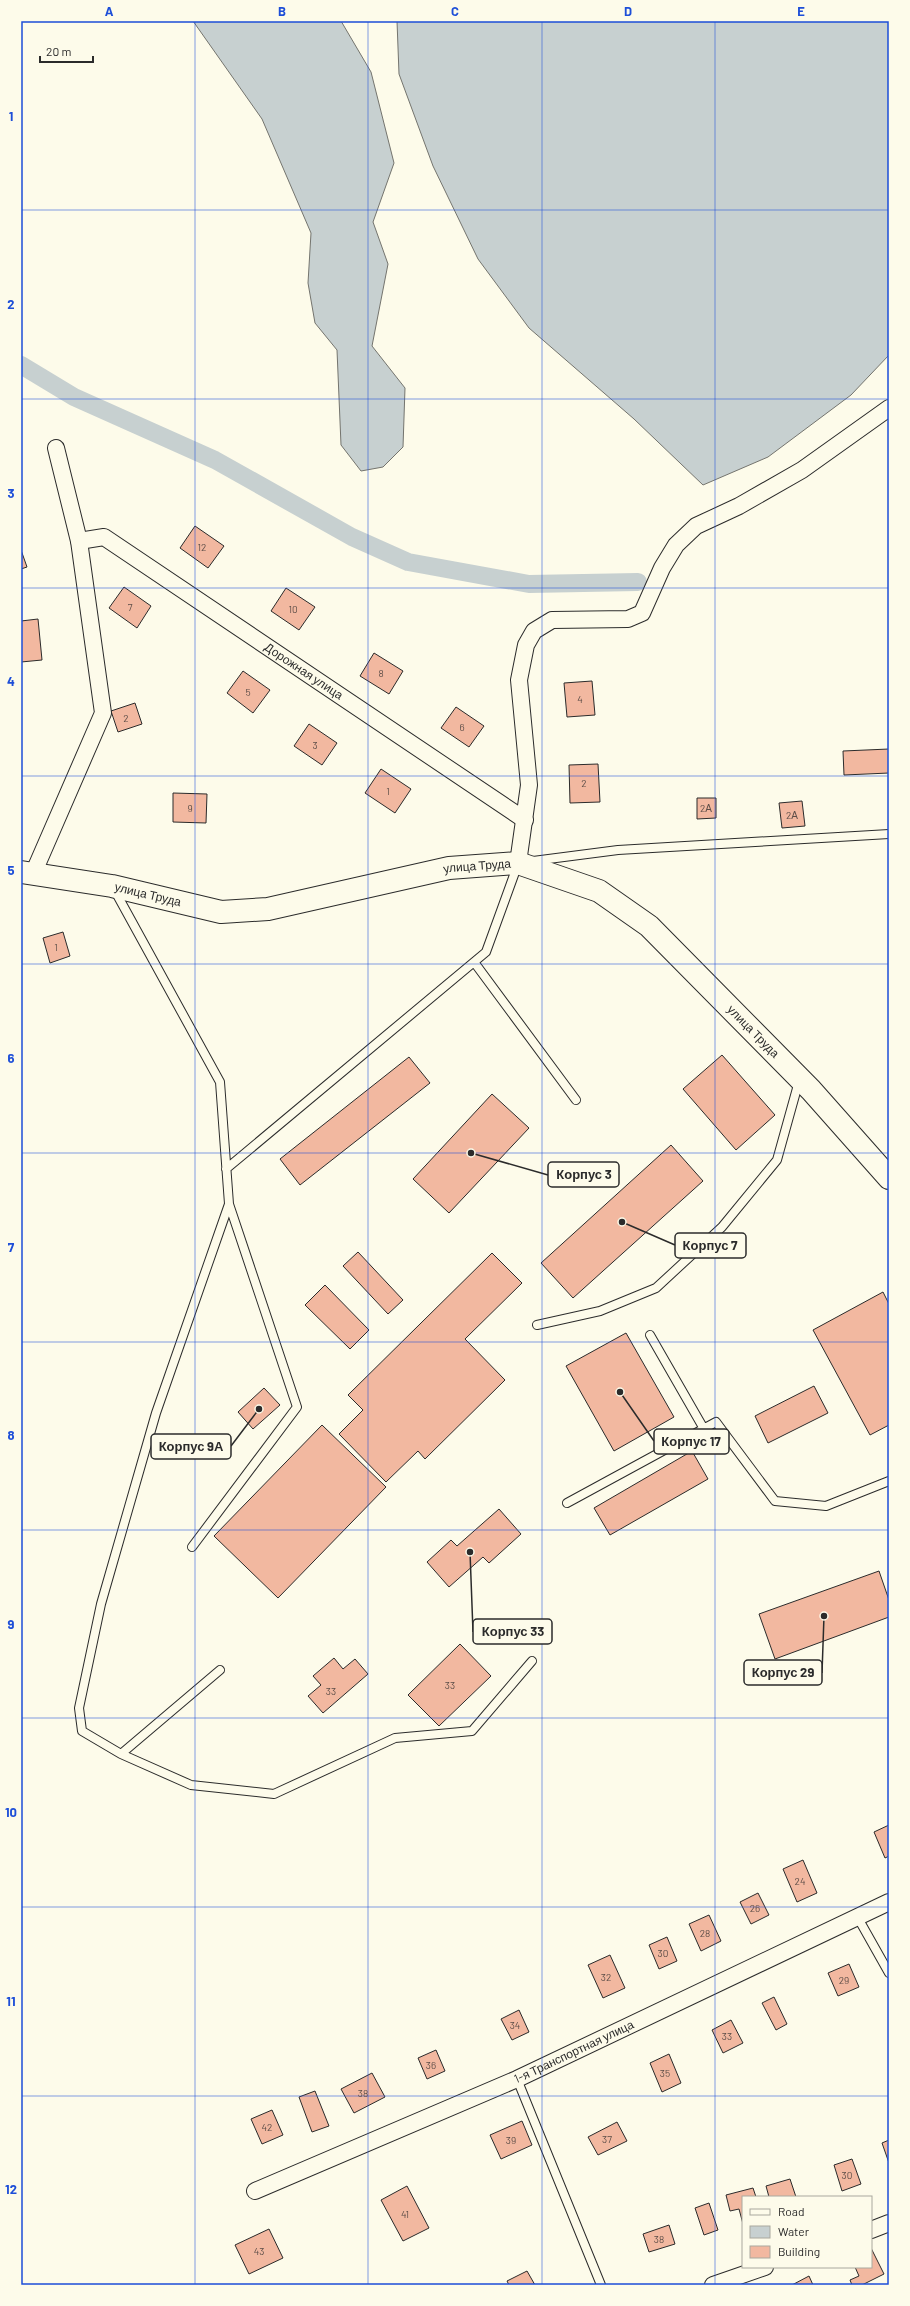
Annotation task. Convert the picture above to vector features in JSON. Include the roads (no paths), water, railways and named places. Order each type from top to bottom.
[{"type":"street","points":[[518,864],[529,785],[519,680],[526,645],[534,631],[552,620],[628,619],[642,614],[662,568],[676,545],[696,526],[739,506],[802,470],[889,408]]},
{"type":"street","points":[[27,873],[103,713],[78,541],[56,448]]},
{"type":"street","name":"Дорожная улица","points":[[78,541],[104,537],[525,820]]},
{"type":"street","name":"улица Труда","points":[[27,873],[112,886],[221,912],[268,909],[449,868],[518,864],[599,891],[649,926],[799,1078],[889,1178]]},
{"type":"street","name":"1-я Транспортная улица","points":[[255,2191],[516,2079],[889,1902]]},
{"type":"street","points":[[872,2230],[889,2223]]},
{"type":"street","points":[[713,2285],[762,2268]]},
{"type":"lane","points":[[226,1169],[486,952],[518,864],[618,850],[889,834]]},
{"type":"lane","points":[[112,886],[220,1082],[229,1204],[297,1407],[192,1547]]},
{"type":"lane","points":[[474,962],[576,1100]]},
{"type":"lane","points":[[537,1324],[600,1311],[656,1288],[722,1227],[777,1160],[799,1078]]},
{"type":"lane","points":[[229,1204],[154,1421],[100,1604],[79,1708],[82,1731],[121,1754],[191,1785],[274,1794],[395,1738],[472,1731],[532,1661]]},
{"type":"lane","points":[[650,1335],[704,1429]]},
{"type":"lane","points":[[567,1503],[716,1422],[775,1501],[826,1506],[889,1481]]},
{"type":"lane","points":[[121,1754],[220,1670]]},
{"type":"lane","points":[[858,1918],[889,1973]]},
{"type":"lane","points":[[516,2079],[601,2285]]},
{"type":"water","points":[[193,21],[341,21],[371,72],[394,163],[373,222],[388,264],[372,346],[405,388],[403,447],[383,467],[361,471],[341,445],[337,350],[315,323],[308,283],[311,233],[262,119]]},
{"type":"water","points":[[397,21],[889,21],[889,355],[851,395],[768,457],[703,485],[634,419],[529,328],[478,259],[433,166],[399,74]]},
{"type":"waterway","points":[[21,365],[74,397],[215,460],[352,537],[408,562],[529,584],[638,582]]},
{"type":"place","name":"Корпус 3","points":[[471,1153]]},
{"type":"place","name":"Корпус 7","points":[[622,1222]]},
{"type":"place","name":"Корпус 17","points":[[620,1392]]},
{"type":"place","name":"Корпус 9А","points":[[259,1409]]},
{"type":"place","name":"Корпус 33","points":[[470,1552]]},
{"type":"place","name":"Корпус 29","points":[[824,1616]]}]
